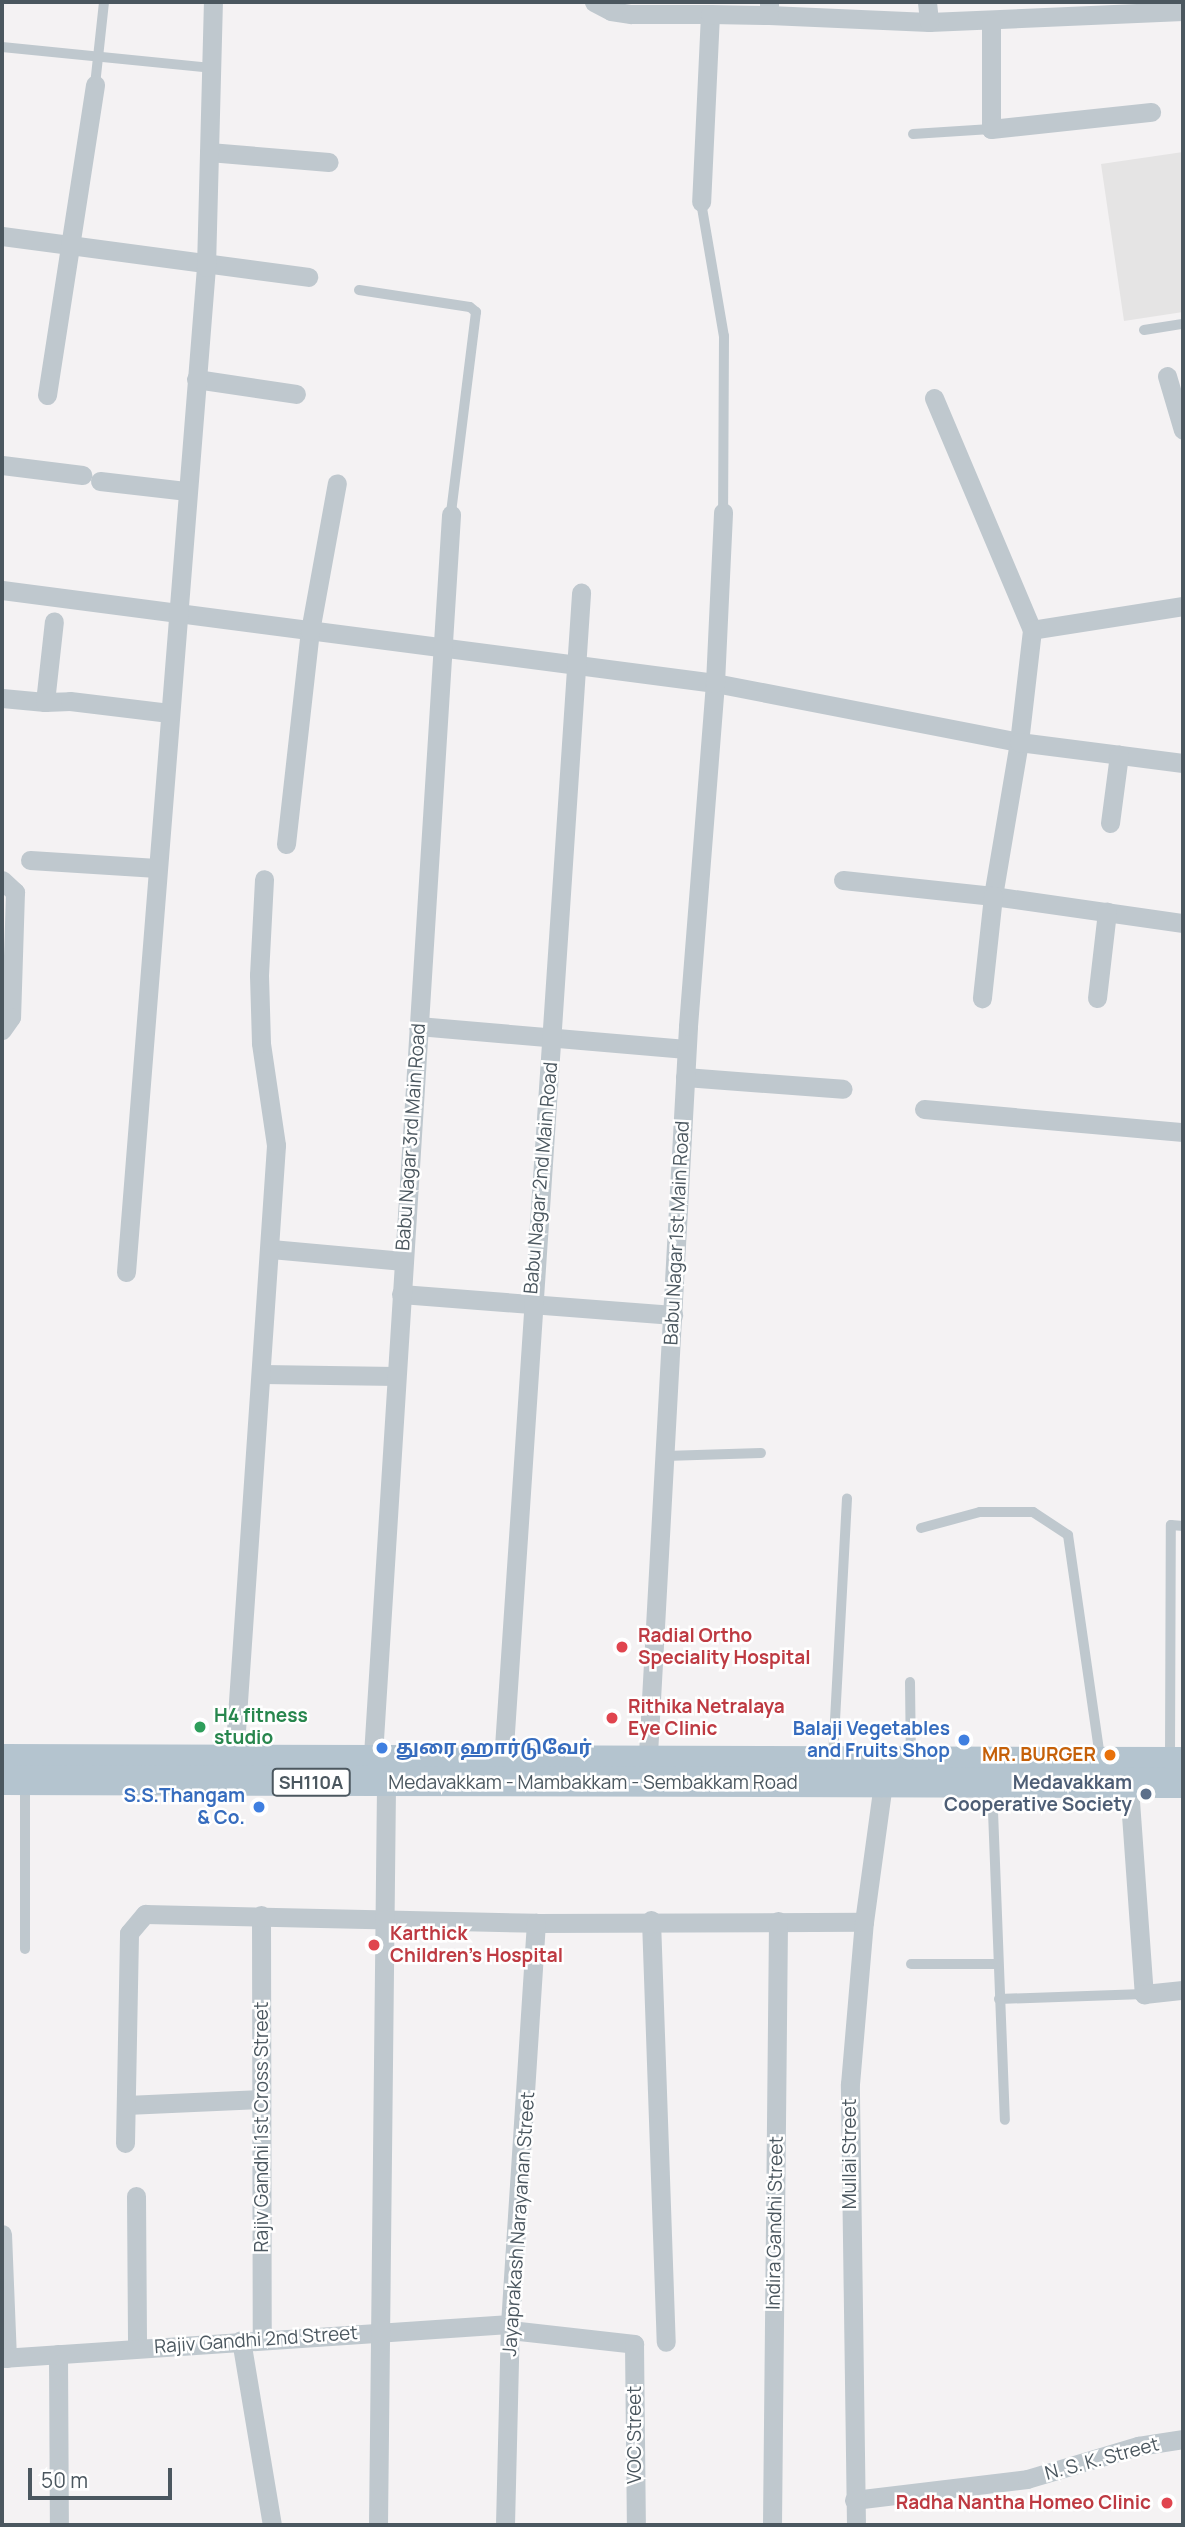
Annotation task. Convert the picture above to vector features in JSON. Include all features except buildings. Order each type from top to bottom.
[{"type":"main road","name":"Medavakkam - Mambakkam - Sembakkam Road","points":[[2,1759],[233,1760],[376,1775],[503,1762],[647,1773],[883,1784],[991,1774],[1179,1769]]},
{"type":"main road","name":"Medavakkam - Mambakkam - Sembakkam Road","points":[[13,1780],[647,1773],[833,1763],[911,1763],[991,1774]]},
{"type":"street","points":[[126,1272],[206,267],[213,2]]},
{"type":"street","points":[[594,2],[611,11],[631,14],[710,13],[769,8],[929,22],[991,23],[1054,10],[1183,11]]},
{"type":"street","points":[[927,2],[929,22]]},
{"type":"street","points":[[701,202],[710,13]]},
{"type":"street","points":[[991,23],[990,129],[1151,112]]},
{"type":"street","points":[[47,395],[95,85]]},
{"type":"street","points":[[209,152],[329,162]]},
{"type":"street","points":[[2,236],[206,267],[308,277]]},
{"type":"street","points":[[1167,376],[1183,430]]},
{"type":"street","points":[[196,379],[296,394]]},
{"type":"street","points":[[934,398],[1032,630],[1019,742],[993,895],[982,999]]},
{"type":"street","points":[[2,465],[187,491]]},
{"type":"street","points":[[286,844],[310,631],[337,483]]},
{"type":"street","name":"Babu Nagar 1st Main Road","points":[[647,1773],[685,1077],[715,683],[723,512]]},
{"type":"street","name":"Babu Nagar 3rd Main Road","points":[[377,2525],[384,1919],[376,1775],[396,1376],[451,514]]},
{"type":"street","points":[[2,590],[715,683],[1019,742],[1183,763]]},
{"type":"street","name":"Babu Nagar 2nd Main Road","points":[[503,1762],[580,593]]},
{"type":"street","points":[[1032,630],[1183,606]]},
{"type":"street","points":[[45,702],[54,621]]},
{"type":"street","points":[[2,698],[45,702],[70,701],[169,713]]},
{"type":"street","points":[[1110,823],[1119,755]]},
{"type":"street","points":[[30,860],[157,868]]},
{"type":"street","points":[[233,1760],[263,1374],[276,1145],[261,1043],[259,975],[264,879]]},
{"type":"street","points":[[2,880],[15,892],[11,1017],[2,1030]]},
{"type":"street","points":[[843,880],[993,895],[1183,923]]},
{"type":"street","points":[[1097,998],[1107,912]]},
{"type":"street","points":[[418,1026],[687,1049]]},
{"type":"street","points":[[685,1077],[843,1089]]},
{"type":"street","points":[[925,1109],[1183,1132]]},
{"type":"street","points":[[271,1249],[403,1261]]},
{"type":"street","points":[[401,1294],[673,1315]]},
{"type":"street","points":[[263,1374],[396,1376]]},
{"type":"street","points":[[1119,1770],[1144,1994],[1183,1990]]},
{"type":"street","name":"Mullai Street","points":[[856,2525],[850,2084],[864,1922],[883,1784]]},
{"type":"street","points":[[125,2143],[130,1933],[137,1920],[145,1914],[536,1923],[651,1920],[864,1922]]},
{"type":"street","name":"Rajiv Gandhi 1st Cross Street","points":[[261,1915],[262,2339]]},
{"type":"street","points":[[651,1920],[666,2342]]},
{"type":"street","name":"Indira Gandhi Street","points":[[772,2525],[778,1921]]},
{"type":"street","name":"Jayaprakash Narayanan Street","points":[[505,2525],[510,2327],[536,1923]]},
{"type":"street","points":[[127,2105],[261,2099]]},
{"type":"street","points":[[136,2196],[137,2348]]},
{"type":"street","points":[[2,2234],[4,2358]]},
{"type":"street","name":"Rajiv Gandhi 2nd Street","points":[[4,2358],[241,2340],[510,2327],[634,2344]]},
{"type":"street","points":[[241,2340],[272,2525]]},
{"type":"street","name":"VOC Street","points":[[634,2344],[636,2525]]},
{"type":"street","points":[[58,2354],[59,2525]]},
{"type":"street","name":"N. S. K. Street","points":[[854,2500],[1027,2479],[1138,2446],[1183,2439]]},
{"type":"lane","points":[[95,85],[104,2]]},
{"type":"lane","points":[[2,47],[211,68]]},
{"type":"lane","points":[[913,134],[990,129]]},
{"type":"lane","points":[[701,202],[724,336],[723,512]]},
{"type":"lane","points":[[359,290],[470,307],[476,312],[451,514]]},
{"type":"lane","points":[[1143,330],[1183,324]]},
{"type":"lane","points":[[665,1456],[761,1453]]},
{"type":"lane","points":[[833,1763],[847,1499]]},
{"type":"lane","points":[[921,1528],[980,1512],[1033,1512],[1068,1535],[1119,1770]]},
{"type":"lane","points":[[1179,1769],[1171,1525],[1183,1526]]},
{"type":"lane","points":[[910,1682],[911,1763]]},
{"type":"lane","points":[[991,1774],[996,1964],[1004,2120]]},
{"type":"lane","points":[[13,1780],[25,1950]]},
{"type":"lane","points":[[911,1964],[996,1964]]},
{"type":"lane","points":[[999,1999],[1144,1994]]},
{"type":"shaded area","points":[[1183,152],[1183,312],[1124,321],[1101,164]]},
{"type":"place","name":"Radial Ortho Speciality Hospital","points":[[622,1647]]},
{"type":"place","name":"Rithika Netralaya Eye Clinic","points":[[612,1718]]},
{"type":"place","name":"H4 fitness studio","points":[[200,1727]]},
{"type":"place","name":"Balaji Vegetables and Fruits Shop","points":[[964,1740]]},
{"type":"place","name":"துரை ஹார்டுவேர்","points":[[382,1748]]},
{"type":"place","name":"MR. BURGER","points":[[1110,1755]]},
{"type":"place","name":"Medavakkam Cooperative Society","points":[[1146,1794]]},
{"type":"place","name":"S.S.Thangam & Co.","points":[[259,1807]]},
{"type":"place","name":"Karthick Children's Hospital","points":[[374,1945]]},
{"type":"place","name":"Radha Nantha Homeo Clinic","points":[[1167,2503]]}]
